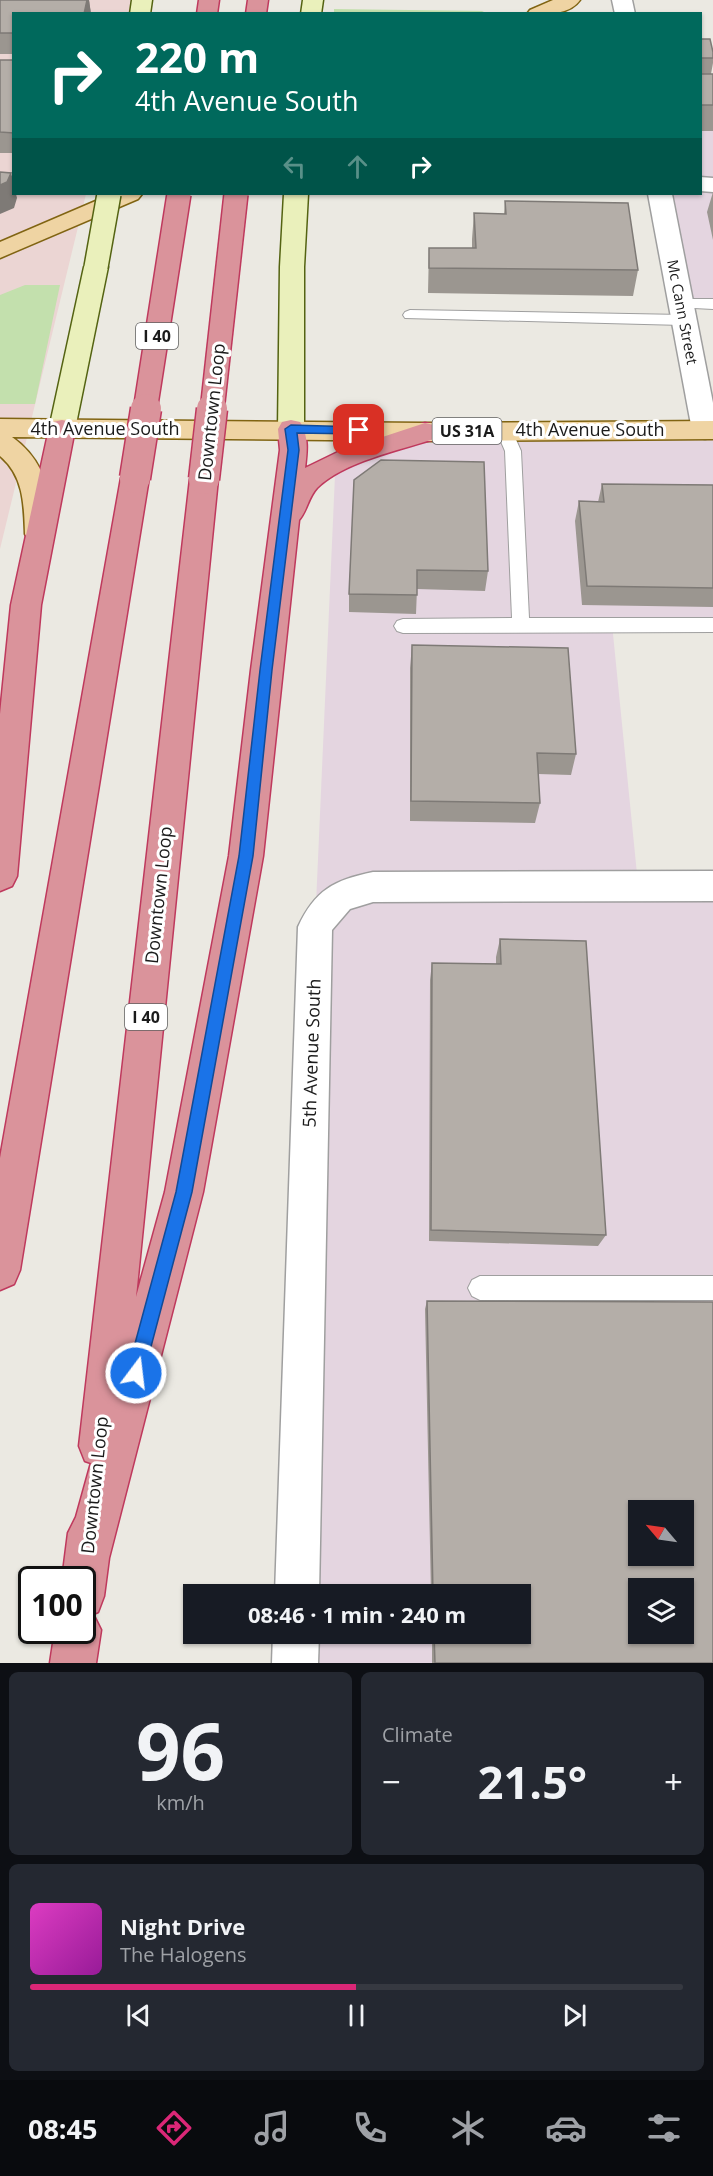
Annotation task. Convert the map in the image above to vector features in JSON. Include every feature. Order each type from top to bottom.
[{"type":"highway","name":"I 40","points":[[0,1270],[135,478],[179,195]]},
{"type":"highway","name":"Downtown Loop","points":[[86,1566],[236,195]]},
{"type":"highway","points":[[0,876],[26,605],[62,429]]},
{"type":"highway","points":[[87,1566],[184,1192],[246,856],[294,450],[291,429]]},
{"type":"highway","points":[[283,535],[292,504],[311,477],[345,460],[425,432]]},
{"type":"highway","points":[[74,1663],[76,1644]]},
{"type":"main road","points":[[542,12],[570,0]]},
{"type":"main road","points":[[62,429],[109,195]]},
{"type":"main road","points":[[0,251],[128,195]]},
{"type":"main road","points":[[291,429],[292,267],[297,195]]},
{"type":"main road","name":"4th Avenue South","points":[[0,428],[425,432],[709,430]]},
{"type":"main road","points":[[0,442],[10,448],[24,463],[32,478],[37,493],[39,538]]},
{"type":"street","name":"Mc Cann Street","points":[[660,195],[682,312],[709,430]]},
{"type":"street","name":"5th Avenue South","points":[[297,1584],[315,927],[331,902],[349,892],[373,887],[713,886]]},
{"type":"street","points":[[295,1663],[296,1644]]},
{"type":"lane","points":[[410,315],[682,312],[713,304]]},
{"type":"lane","points":[[504,430],[513,451],[522,625]]},
{"type":"lane","points":[[403,626],[713,625]]},
{"type":"lane","points":[[480,1288],[713,1288]]},
{"type":"shaded area","points":[[0,0],[133,0],[129,12],[12,12],[12,195],[86,195],[0,549]]},
{"type":"shaded area","points":[[702,87],[713,87],[713,304],[680,304],[660,195],[702,195]]},
{"type":"shaded area","points":[[337,430],[713,430],[713,625],[612,624],[638,884],[713,886],[713,1663],[295,1663],[296,1644],[531,1644],[531,1584],[297,1584],[315,927]]},
{"type":"green space","points":[[334,9],[484,11],[482,12],[334,12]]},
{"type":"green space","points":[[25,285],[60,285],[35,404],[0,404],[0,295]]},
{"type":"building","points":[[0,0],[87,0],[84,12],[12,12],[12,33],[0,33]]},
{"type":"building","points":[[702,39],[710,39],[713,58],[702,58]]},
{"type":"building","points":[[0,60],[12,60],[12,133],[0,132]]},
{"type":"building","points":[[702,74],[713,74],[713,105],[702,105]]},
{"type":"building","points":[[0,172],[11,173],[7,182],[0,185]]},
{"type":"building","points":[[505,201],[628,203],[638,270],[429,268],[429,248],[476,248],[474,213],[506,214]]},
{"type":"building","points":[[381,460],[484,462],[488,571],[417,570],[417,595],[349,594],[354,480]]},
{"type":"building","points":[[602,484],[713,485],[713,588],[587,586],[579,501],[604,502]]},
{"type":"building","points":[[412,645],[568,648],[576,754],[537,753],[540,803],[411,801]]},
{"type":"building","points":[[500,939],[586,941],[606,1235],[431,1230],[432,963],[501,964]]},
{"type":"building","points":[[427,1301],[713,1302],[713,1663],[435,1663],[434,1644],[531,1644],[531,1584],[433,1584]]},
{"type":"route","points":[[136,1373],[184,1192],[246,856],[266,670],[294,450],[291,429],[359,430]]}]
